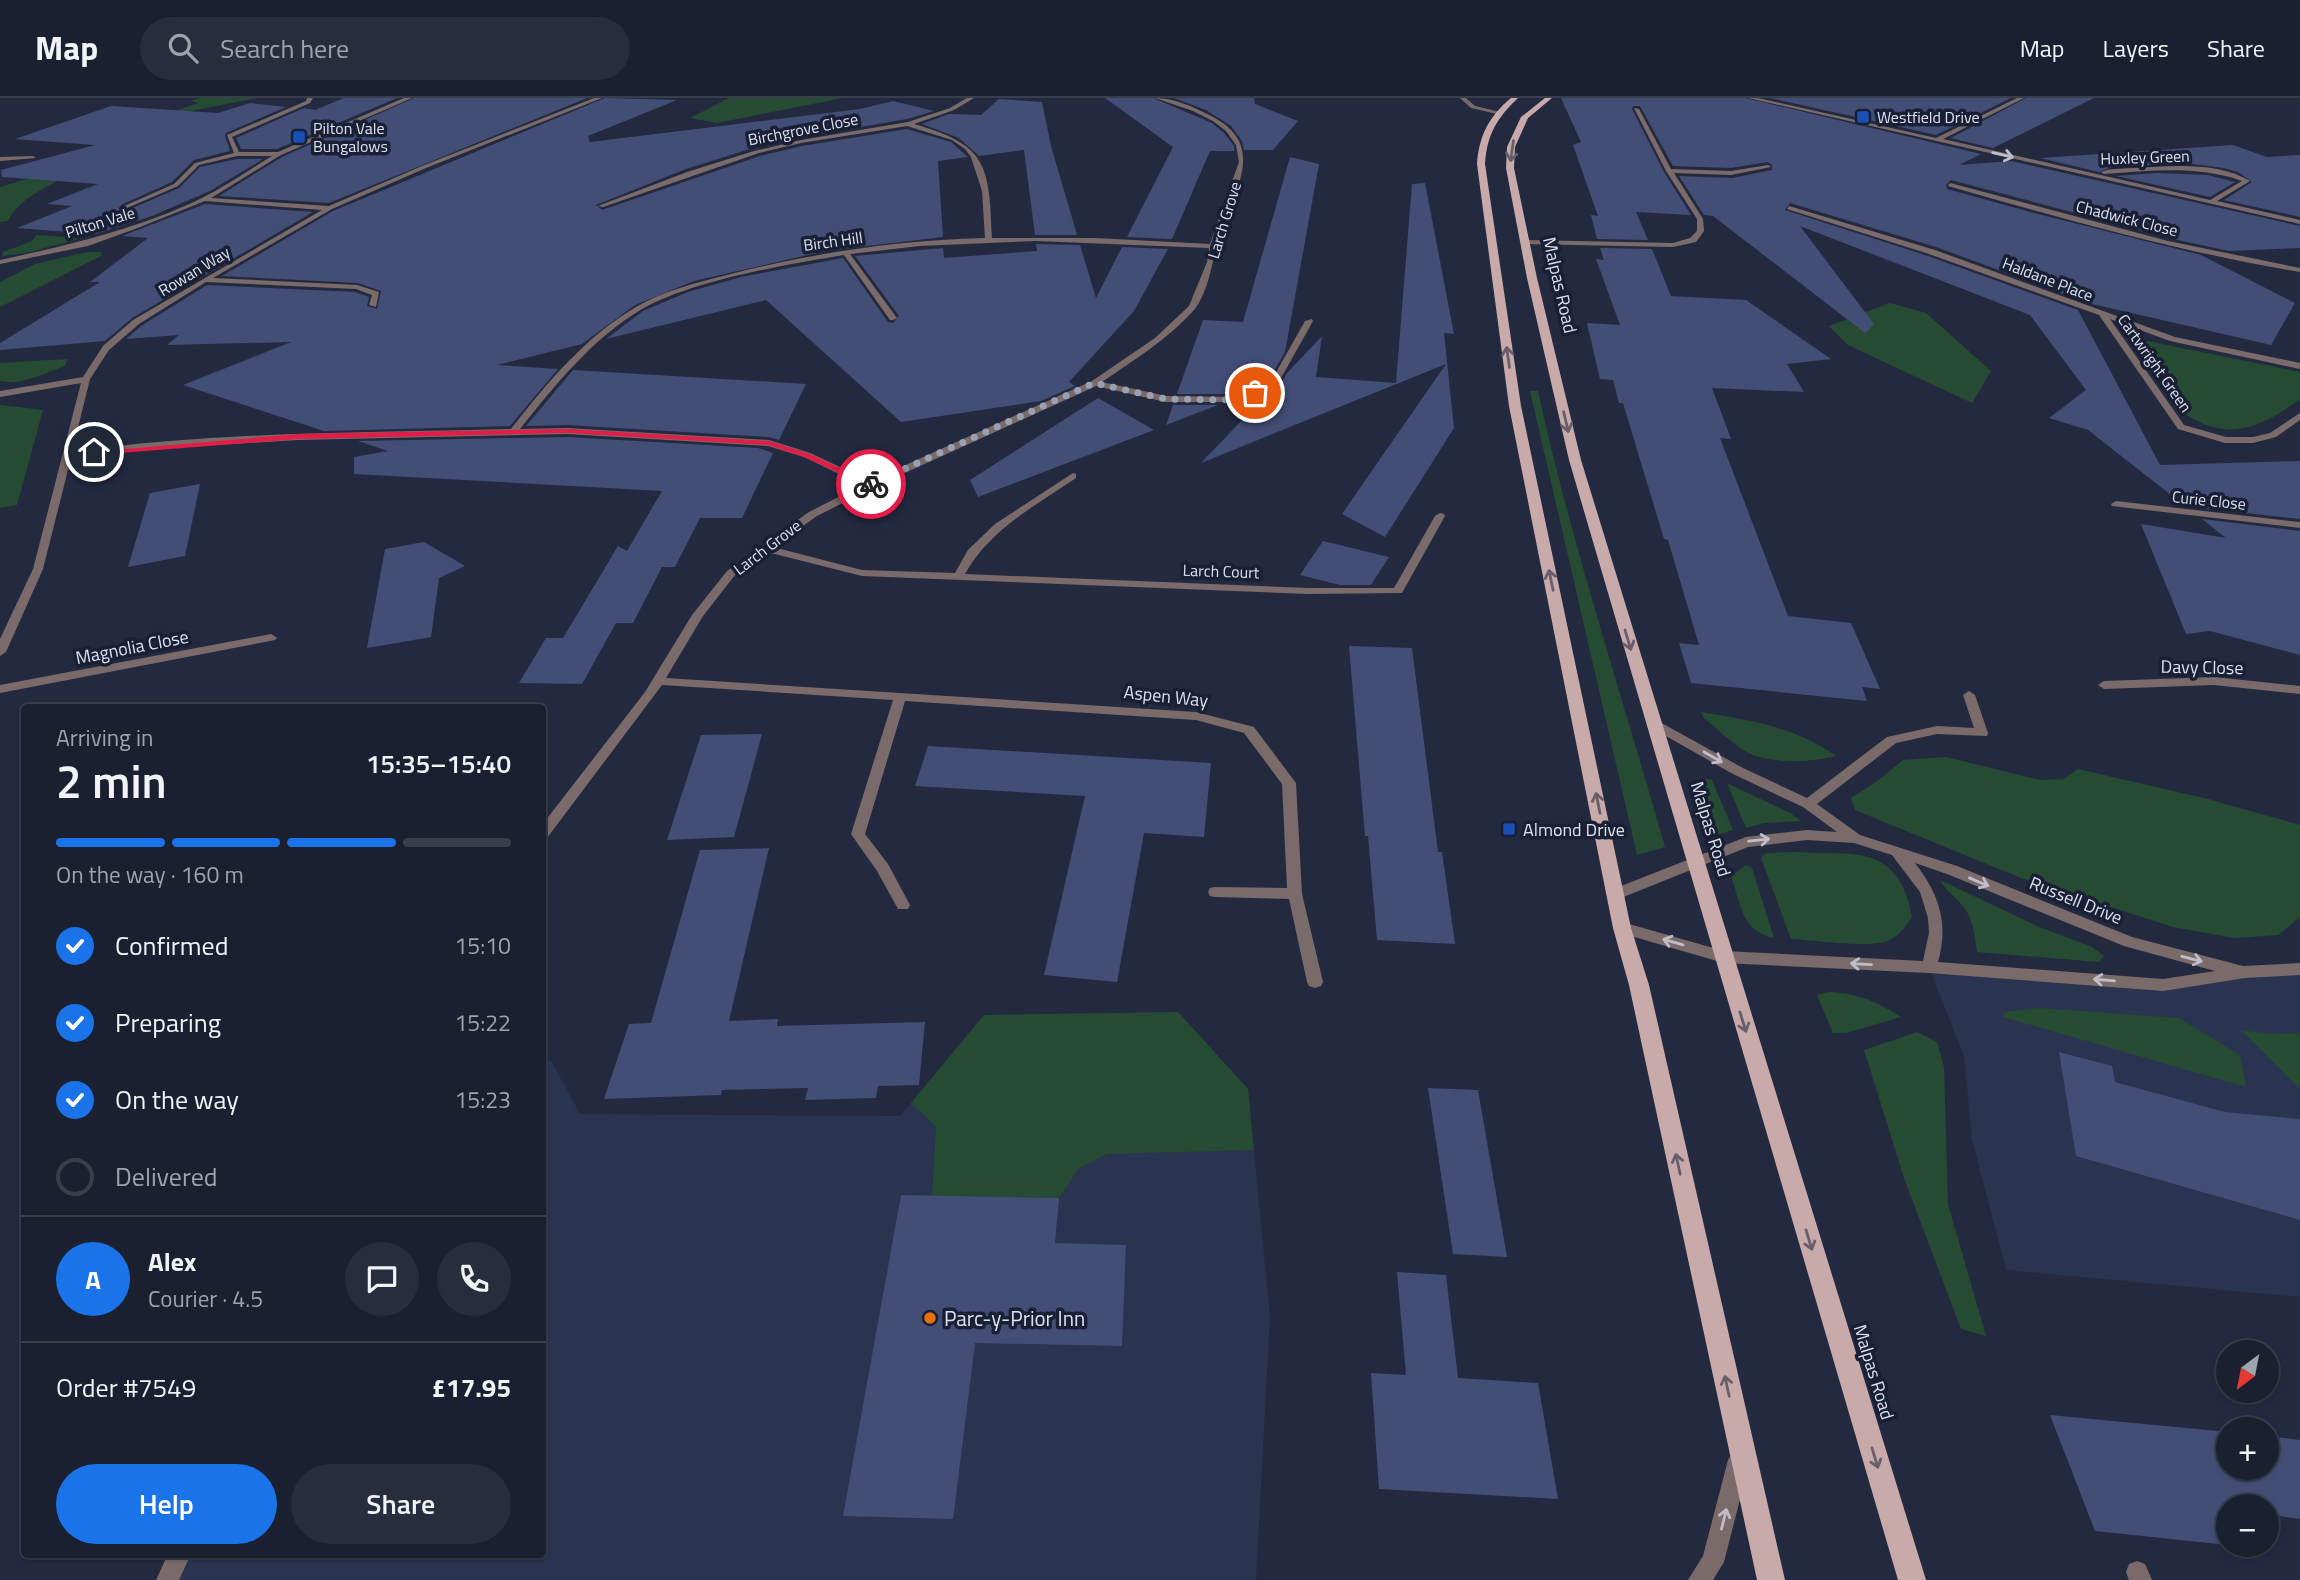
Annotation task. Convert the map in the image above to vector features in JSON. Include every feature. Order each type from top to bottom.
[{"type":"main road","points":[[1516,98],[1497,112],[1485,131],[1481,164],[1515,406],[1622,928],[1639,985],[1771,1580]]},
{"type":"main road","name":"Malpas Road","points":[[1549,98],[1525,117],[1511,147],[1510,168],[1576,460],[1912,1580]]},
{"type":"street","points":[[237,154],[229,136],[308,102],[310,98]]},
{"type":"street","name":"Pilton Vale","points":[[0,262],[85,244],[133,228],[204,199],[279,153],[409,98]]},
{"type":"street","name":"Rowan Way","points":[[0,652],[38,569],[86,379],[106,348],[136,322],[330,208],[424,167],[599,98]]},
{"type":"street","name":"Birchgrove Close","points":[[601,206],[782,145],[905,123],[962,105],[971,98]]},
{"type":"street","name":"Larch Grove","points":[[546,830],[658,681],[698,615],[732,573],[813,514],[870,485],[1094,383],[1158,340],[1193,307],[1211,262],[1213,246],[1242,162],[1239,145],[1228,130],[1215,120],[1195,110],[1158,98]]},
{"type":"street","points":[[1463,98],[1473,107],[1497,112]]},
{"type":"street","points":[[1751,98],[2300,222]]},
{"type":"street","points":[[1777,104],[1792,98]]},
{"type":"street","points":[[1937,140],[2021,98]]},
{"type":"street","points":[[1525,242],[1673,245],[1693,240],[1702,232],[1700,219],[1669,172],[1636,109]]},
{"type":"street","points":[[905,123],[966,146],[976,160],[987,195],[988,238]]},
{"type":"street","name":"Pilton Vale","points":[[125,207],[176,185],[197,164],[237,154],[279,153]]},
{"type":"street","points":[[0,159],[33,158]]},
{"type":"street","points":[[1669,172],[1749,172],[1768,167]]},
{"type":"street","name":"Huxley Green","points":[[2084,173],[2192,168],[2231,174],[2248,181],[2211,202]]},
{"type":"street","name":"Chadwick Close","points":[[1950,185],[2205,252],[2300,270]]},
{"type":"street","name":"Pilton Vale","points":[[204,199],[330,208]]},
{"type":"street","name":"Haldane Place","points":[[1789,208],[1932,252],[2174,339],[2300,366]]},
{"type":"street","name":"Birch Hill","points":[[515,430],[557,378],[639,308],[692,286],[786,262],[930,242],[1057,237],[1213,246]]},
{"type":"street","points":[[846,253],[893,318]]},
{"type":"street","points":[[204,280],[358,287],[376,294],[373,305]]},
{"type":"street","name":"Cartwright Green","points":[[2103,315],[2181,427],[2225,440],[2253,440],[2273,435],[2300,416]]},
{"type":"street","points":[[1094,383],[1166,399],[1238,400],[1273,385],[1309,321]]},
{"type":"street","points":[[0,394],[86,379]]},
{"type":"street","points":[[68,456],[121,448],[298,437],[515,430],[769,443],[807,455],[870,485]]},
{"type":"street","points":[[958,577],[972,552],[999,526],[1073,476]]},
{"type":"street","name":"Curie Close","points":[[2116,504],[2300,524]]},
{"type":"street","name":"Larch Court","points":[[763,548],[862,573],[1308,591],[1398,591],[1440,516]]},
{"type":"street","name":"Magnolia Close","points":[[0,690],[271,638]]},
{"type":"street","name":"Aspen Way","points":[[658,681],[1196,716],[1249,730],[1289,783],[1295,894],[1315,982]]},
{"type":"street","name":"Davy Close","points":[[2104,685],[2214,681],[2300,690]]},
{"type":"street","points":[[1808,804],[1892,740],[1937,730],[1982,733],[1969,695]]},
{"type":"street","points":[[900,697],[858,834],[883,868],[903,905]]},
{"type":"street","name":"Russell Drive","points":[[1654,724],[1738,771],[1808,804],[1855,838]]},
{"type":"street","name":"Russell Drive","points":[[1616,894],[1746,842],[1807,835],[1855,838],[1952,870],[2129,942],[2245,972]]},
{"type":"street","name":"Russell Drive","points":[[1896,851],[1921,877],[1935,907],[1936,946],[1929,967]]},
{"type":"street","points":[[1215,892],[1295,894]]},
{"type":"street","name":"Russell Drive","points":[[1622,928],[1724,957],[1929,967],[2162,985],[2245,972],[2300,969]]},
{"type":"street","points":[[1699,1580],[1713,1562],[1741,1453]]},
{"type":"street","points":[[167,1580],[178,1558]]},
{"type":"shaded area","points":[[1929,967],[2163,985],[2300,969],[2300,1297],[2006,1270],[1972,1139],[1964,1056]]},
{"type":"shaded area","points":[[1178,1012],[1248,1089],[1270,1317],[1256,1580],[167,1580],[178,1558],[546,1558],[546,1061],[552,1062],[580,1114],[900,1116],[984,1015]]},
{"type":"green space","points":[[200,98],[257,98],[155,118],[198,103],[190,101]]},
{"type":"green space","points":[[729,98],[843,98],[717,123],[690,118]]},
{"type":"green space","points":[[91,160],[34,194],[14,211],[8,221],[0,222],[0,187]]},
{"type":"green space","points":[[36,235],[82,238],[26,253],[2,256],[3,252],[32,241]]},
{"type":"green space","points":[[87,252],[102,252],[101,256],[0,307],[0,282],[35,264]]},
{"type":"green space","points":[[1890,303],[1926,313],[1991,371],[1972,403],[1848,345],[1829,326]]},
{"type":"green space","points":[[2147,341],[2300,372],[2300,399],[2273,417],[2245,428],[2217,428],[2202,423],[2187,415],[2140,347]]},
{"type":"green space","points":[[68,359],[65,366],[33,378],[16,382],[0,381],[0,363]]},
{"type":"green space","points":[[1530,391],[1538,391],[1582,563],[1665,847],[1637,855]]},
{"type":"green space","points":[[0,405],[43,410],[17,505],[0,508]]},
{"type":"green space","points":[[1701,712],[1789,731],[1836,756],[1794,761],[1753,755],[1740,748],[1704,718]]},
{"type":"green space","points":[[1946,757],[2039,780],[2064,779],[2078,769],[2208,799],[2300,825],[2300,917],[2278,935],[2234,938],[2173,927],[2021,878],[1855,810],[1851,798],[1903,760]]},
{"type":"green space","points":[[1701,778],[1712,780],[1733,830],[1717,835],[1698,784]]},
{"type":"green space","points":[[1727,783],[1801,821],[1765,823],[1746,828]]},
{"type":"green space","points":[[1766,853],[1855,855],[1871,858],[1885,865],[1897,876],[1906,893],[1912,917],[1897,936],[1882,943],[1791,939],[1761,858]]},
{"type":"green space","points":[[1746,865],[1752,868],[1774,938],[1755,929],[1740,906],[1731,876]]},
{"type":"green space","points":[[1940,880],[2037,926],[2092,947],[2104,956],[2099,962],[1977,952],[1974,930],[1968,914]]},
{"type":"green space","points":[[1829,992],[1867,999],[1901,1017],[1846,1033],[1833,1033],[1817,995]]},
{"type":"green space","points":[[2039,1008],[2179,1018],[2240,1055],[2246,1087],[2003,1017],[2005,1012]]},
{"type":"green space","points":[[1178,1012],[1248,1089],[1254,1150],[1107,1154],[1079,1168],[1059,1198],[932,1196],[936,1127],[911,1103],[984,1015]]},
{"type":"green space","points":[[2241,1030],[2269,1034],[2300,1033],[2300,1089]]},
{"type":"green space","points":[[1917,1032],[1937,1042],[1944,1067],[1948,1204],[1986,1336],[1961,1329],[1905,1181],[1864,1050]]},
{"type":"building","points":[[344,98],[397,98],[277,149],[241,149],[236,138],[304,108],[315,110]]},
{"type":"building","points":[[414,98],[587,98],[329,203],[219,196],[282,157]]},
{"type":"building","points":[[605,98],[677,100],[588,136],[590,142],[860,109],[893,101],[934,111],[907,119],[753,148],[686,169],[596,205],[602,210],[760,156],[802,146],[907,129],[951,142],[968,157],[938,161],[943,237],[825,251],[694,281],[635,305],[582,344],[497,365],[558,369],[510,426],[324,431],[183,385],[291,342],[167,345],[179,335],[126,339],[141,326],[207,285],[355,292],[369,297],[367,306],[377,309],[381,291],[358,283],[222,276],[333,211]]},
{"type":"building","points":[[1105,98],[1153,98],[1212,123],[1234,146],[1234,151],[1210,151],[1172,239],[1127,237],[1173,147]]},
{"type":"building","points":[[1174,98],[1254,98],[1255,104],[1298,121],[1273,150],[1244,150],[1242,141],[1231,126],[1206,110]]},
{"type":"building","points":[[1561,98],[1745,98],[1981,154],[1959,165],[2011,161],[2300,226],[2300,248],[2229,251],[2169,238],[1951,180],[1946,185],[1947,189],[2034,213],[2201,255],[2295,303],[2271,345],[2088,303],[1936,247],[1790,203],[1785,210],[1928,256],[2078,310],[2160,465],[2300,461],[2300,519],[2185,506],[2088,430],[2049,418],[2086,390],[2030,315],[1800,226],[1874,324],[1865,333],[1713,216],[1704,215],[1679,176],[1732,178],[1772,170],[1772,165],[1768,162],[1731,168],[1673,166],[1640,106],[1633,106],[1632,109],[1664,172],[1691,215],[1636,212],[1648,240],[1597,239],[1591,215],[1598,216],[1573,145],[1581,142]]},
{"type":"building","points":[[1770,98],[2011,98],[1936,135]]},
{"type":"building","points":[[2026,98],[2094,98],[1993,148],[1951,138]]},
{"type":"building","points":[[999,99],[1042,102],[1051,146],[1077,235],[1035,235],[1024,150],[979,156],[959,138],[922,124],[949,114],[981,115]]},
{"type":"building","points":[[250,103],[286,107],[226,133],[230,151],[194,160],[172,182],[121,205],[120,208],[128,210],[179,188],[200,167],[237,159],[263,159],[210,191],[152,216],[95,234],[17,228],[72,206],[47,204],[98,184],[2,177],[1,170],[95,145],[15,139],[111,106],[218,113]]},
{"type":"building","points":[[2233,145],[2267,157],[2300,155],[2300,217],[2224,200],[2252,182],[2238,172],[2224,168],[2162,164],[2112,167],[2099,172],[2040,158]]},
{"type":"building","points":[[1290,157],[1319,164],[1285,352],[1268,381],[1236,394],[1177,394],[1203,320],[1243,322]]},
{"type":"building","points":[[2156,173],[2208,175],[2235,182],[2210,197],[2116,176]]},
{"type":"building","points":[[1425,183],[1454,334],[1444,333],[1454,428],[1385,537],[1342,514],[1446,364],[1201,463],[1267,394],[1278,388],[1287,373],[1322,336],[1316,377],[1396,383],[1412,184]]},
{"type":"building","points":[[205,204],[313,212],[132,318],[105,341],[0,350],[0,343],[100,282],[90,282],[148,238],[122,236]]},
{"type":"building","points":[[1036,244],[1080,245],[1096,298],[1122,247],[1168,249],[1134,311],[1069,382],[1075,386],[1041,401],[901,422],[766,300],[606,339],[643,311],[688,292],[741,277],[843,258],[888,322],[893,323],[899,316],[855,256],[943,248],[944,258],[1037,251]]},
{"type":"building","points":[[1600,248],[1652,249],[1671,296],[1746,300],[1831,359],[1787,364],[1804,392],[1712,388],[1731,439],[1720,438],[1788,616],[1851,623],[1880,689],[1862,687],[1867,701],[1691,683],[1679,643],[1699,645],[1623,403],[1619,403],[1613,380],[1600,379],[1587,323],[1620,325],[1596,259],[1604,260]]},
{"type":"building","points":[[573,370],[806,384],[779,440],[769,437],[567,425],[526,426]]},
{"type":"building","points":[[1098,398],[1154,430],[978,497],[970,480]]},
{"type":"building","points":[[1173,405],[1218,405],[1166,425]]},
{"type":"building","points":[[567,437],[758,448],[773,453],[742,518],[700,518],[675,567],[662,567],[633,623],[616,623],[582,684],[519,683],[546,638],[563,638],[618,546],[627,551],[662,491],[354,474],[354,457],[388,451],[358,441]]},
{"type":"building","points":[[200,484],[185,556],[128,567],[150,493]]},
{"type":"building","points":[[2202,519],[2300,531],[2300,655],[2210,631],[2186,634],[2141,524],[2226,538]]},
{"type":"building","points":[[1323,541],[1389,557],[1371,585],[1340,585],[1300,575]]},
{"type":"building","points":[[424,542],[465,566],[439,578],[431,637],[367,648],[385,549]]},
{"type":"building","points":[[1349,646],[1412,648],[1438,852],[1442,852],[1455,944],[1377,940]]},
{"type":"building","points":[[762,734],[734,837],[667,840],[701,735]]},
{"type":"building","points":[[928,746],[1211,763],[1204,837],[1144,833],[1117,982],[1044,975],[1085,796],[915,786]]},
{"type":"building","points":[[769,848],[729,1021],[778,1019],[777,1026],[925,1022],[919,1085],[878,1086],[876,1098],[805,1100],[808,1088],[722,1090],[721,1095],[604,1099],[629,1024],[651,1023],[700,850]]},
{"type":"building","points":[[2059,1052],[2112,1066],[2115,1082],[2225,1112],[2300,1119],[2300,1220],[2076,1156]]},
{"type":"building","points":[[1428,1088],[1478,1090],[1507,1257],[1453,1254]]},
{"type":"building","points":[[901,1195],[1059,1198],[1055,1243],[1126,1245],[1122,1346],[975,1343],[953,1519],[843,1516]]},
{"type":"building","points":[[1397,1272],[1446,1275],[1458,1378],[1538,1383],[1558,1499],[1379,1489],[1371,1373],[1406,1375]]},
{"type":"building","points":[[2050,1415],[2216,1431],[2216,1480],[2279,1480],[2279,1438],[2300,1440],[2300,1519],[2279,1516],[2279,1494],[2216,1494],[2216,1544],[2095,1531]]},
{"type":"way so far","points":[[871,484],[1094,383],[1128,393],[1166,399],[1238,400],[1255,393]]},
{"type":"place","name":"Westfield Drive","points":[[1863,117]]},
{"type":"place","name":"Pilton Vale Bungalows","points":[[299,137]]},
{"type":"place","name":"Almond Drive","points":[[1509,829]]},
{"type":"place","name":"Parc-y-Prior Inn","points":[[930,1318]]},
{"type":"route","points":[[94,452],[298,437],[515,430],[568,431],[722,438],[769,443],[807,455],[871,484]]}]
